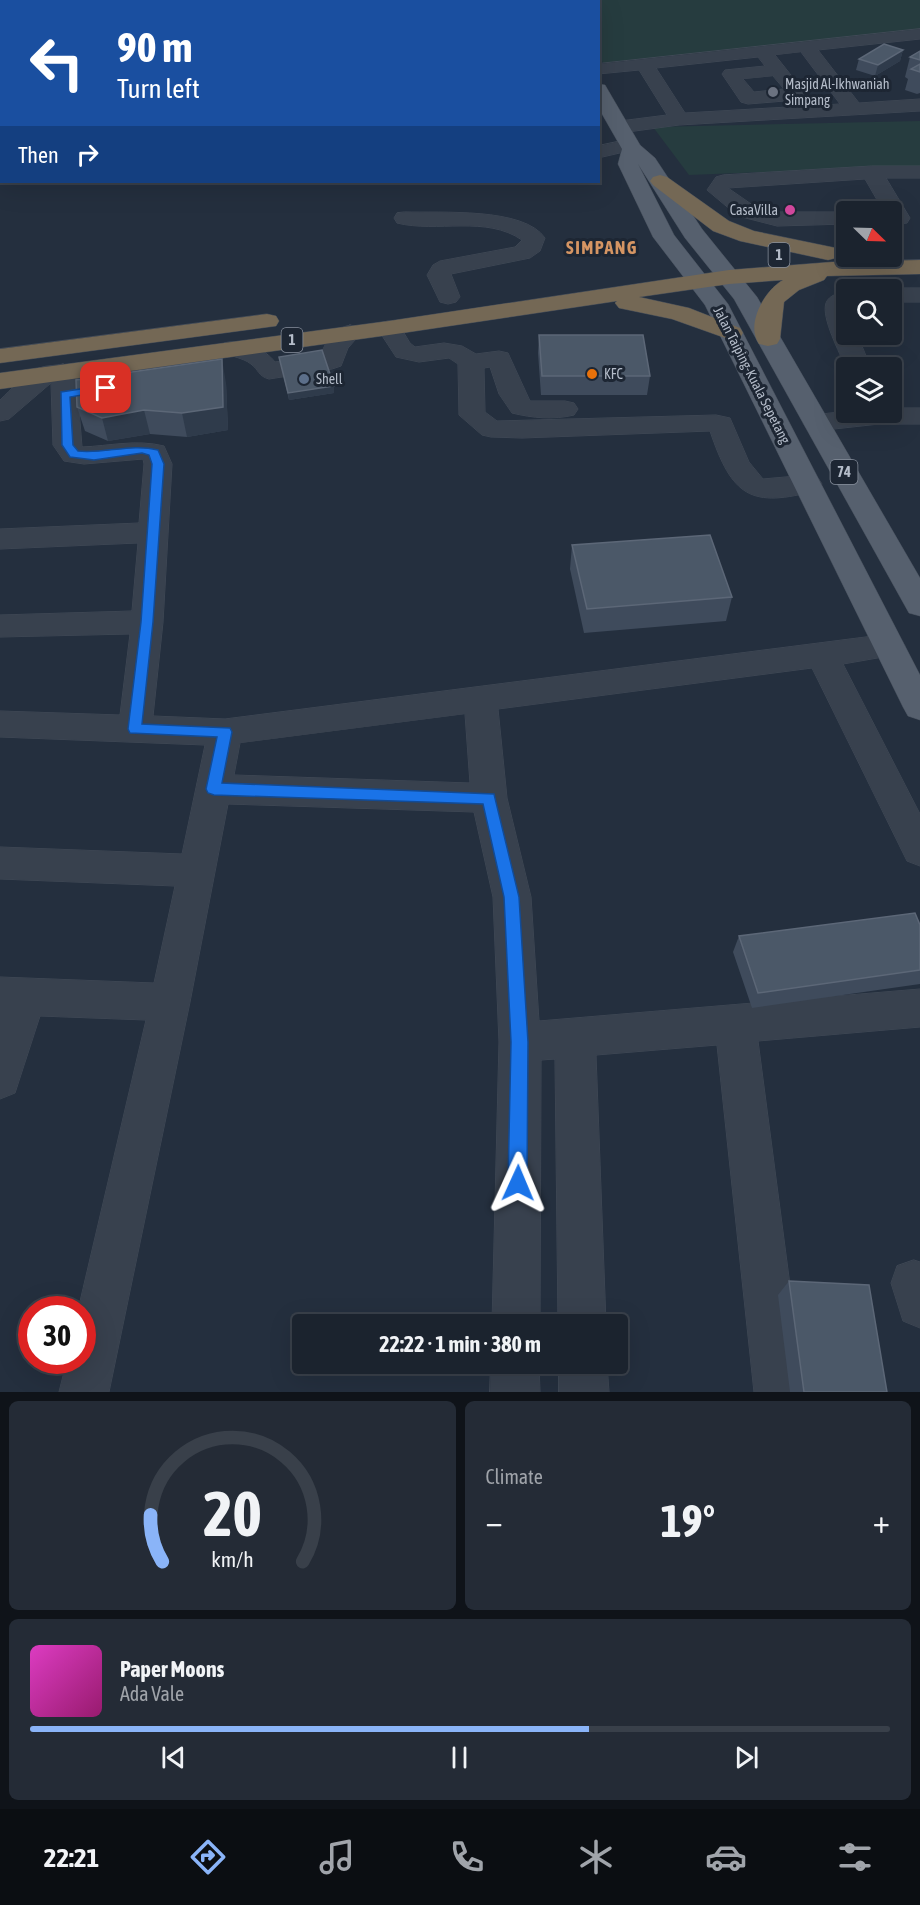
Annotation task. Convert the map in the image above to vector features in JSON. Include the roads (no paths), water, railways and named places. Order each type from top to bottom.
[{"type":"highway","points":[[660,181],[704,215],[722,225],[748,236],[835,258]]},
{"type":"highway","points":[[902,252],[920,252]]},
{"type":"highway","name":"1","points":[[658,265],[712,258],[835,258],[920,267]]},
{"type":"highway","points":[[768,339],[772,299],[786,286],[835,258]]},
{"type":"highway","name":"1","points":[[348,318],[389,328],[698,282],[835,258]]},
{"type":"highway","points":[[413,302],[460,295]]},
{"type":"highway","points":[[584,299],[665,308],[694,316],[730,333]]},
{"type":"highway","name":"1","points":[[0,356],[295,317]]},
{"type":"highway","points":[[0,381],[58,380]]},
{"type":"main road","name":"74","points":[[600,94],[631,147]]},
{"type":"main road","name":"Jalan Taiping-Kuala Sepetang","points":[[631,147],[648,162],[693,233],[746,297],[920,605]]},
{"type":"main road","name":"Jalan Taiping-Kuala Sepetang","points":[[631,147],[628,164],[664,237],[681,262],[716,304],[920,707]]},
{"type":"street","points":[[600,69],[920,34]]},
{"type":"street","points":[[806,47],[854,109]]},
{"type":"street","points":[[620,127],[674,111],[748,98],[797,94],[764,51]]},
{"type":"street","points":[[694,59],[706,75]]},
{"type":"street","points":[[644,64],[674,111]]},
{"type":"street","points":[[748,98],[730,74],[779,71]]},
{"type":"street","points":[[674,111],[854,109],[920,105]]},
{"type":"street","points":[[600,152],[631,147]]},
{"type":"street","points":[[836,218],[777,219],[746,210],[717,190],[723,181],[920,171]]},
{"type":"street","points":[[872,172],[903,218]]},
{"type":"street","points":[[405,218],[492,223],[527,231],[534,238],[532,246],[522,253],[448,266],[441,270],[439,275],[460,295]]},
{"type":"street","points":[[902,295],[920,295]]},
{"type":"street","points":[[0,413],[58,380],[210,372],[220,366],[228,349],[259,358],[269,371],[332,361],[348,318]]},
{"type":"street","points":[[389,328],[403,351],[410,354],[452,350],[463,353],[471,362],[472,415],[491,429],[522,430],[716,423],[721,424],[744,479],[752,485],[762,488],[808,484]]},
{"type":"street","points":[[471,362],[499,357],[512,394],[521,407],[527,409],[682,406]]},
{"type":"street","points":[[58,380],[68,445],[74,455],[94,456],[142,449],[154,452],[158,464],[147,622],[135,729]]},
{"type":"street","points":[[902,415],[920,416]]},
{"type":"street","points":[[816,423],[836,420]]},
{"type":"street","points":[[0,539],[153,532]]},
{"type":"street","points":[[0,626],[147,622]]},
{"type":"street","points":[[0,724],[225,732],[889,646]]},
{"type":"street","points":[[822,655],[912,816],[920,850]]},
{"type":"street","points":[[481,699],[489,798],[512,897],[520,1042],[516,1314]]},
{"type":"street","points":[[84,1392],[170,1002],[225,732]]},
{"type":"street","points":[[214,789],[489,798]]},
{"type":"street","points":[[0,863],[197,871]]},
{"type":"street","points":[[0,1078],[13,996],[170,1002]]},
{"type":"street","points":[[520,1042],[920,1008]]},
{"type":"street","points":[[735,1024],[778,1392]]},
{"type":"street","points":[[575,1038],[582,1314]]},
{"type":"street","points":[[514,1392],[515,1374]]},
{"type":"street","points":[[583,1374],[584,1392]]},
{"type":"place","name":"Masjid Al-Ikhwaniah Simpang","points":[[773,92]]},
{"type":"place","name":"CasaVilla","points":[[790,210]]},
{"type":"place","name":"KFC","points":[[592,374]]},
{"type":"place","name":"Shell","points":[[304,379]]},
{"type":"district","name":"SIMPANG","points":[[602,248]]}]
